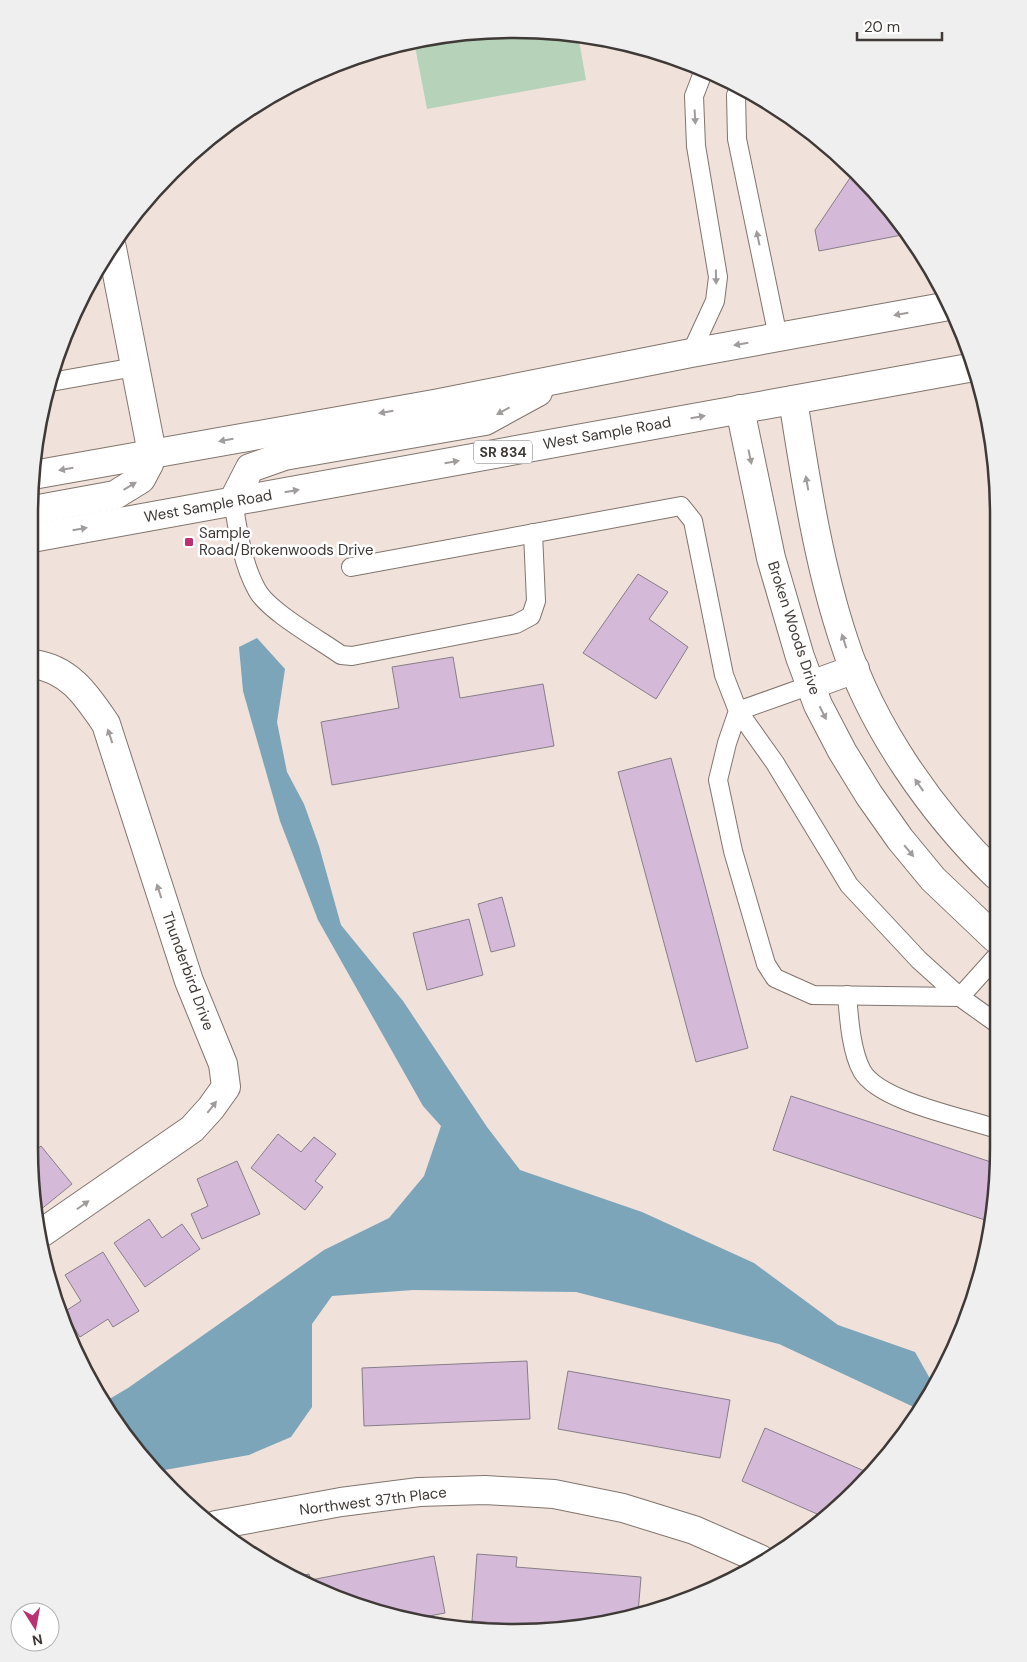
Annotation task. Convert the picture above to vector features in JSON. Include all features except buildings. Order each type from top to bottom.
[{"type":"street","points":[[38,509],[115,495],[141,479],[150,464],[152,453],[114,256]]},
{"type":"street","points":[[40,474],[434,404],[691,353],[942,307]]},
{"type":"street","name":"West Sample Road","points":[[38,537],[967,368]]},
{"type":"street","points":[[233,502],[250,468],[284,456],[485,421],[561,379]]},
{"type":"street","points":[[792,400],[819,551],[844,642],[855,669],[883,728],[909,770],[937,811],[968,848],[990,869]]},
{"type":"street","name":"Broken Woods Drive","points":[[740,409],[771,558],[800,657],[818,705],[842,751],[869,795],[900,839],[933,879],[990,933]]},
{"type":"street","name":"Thunderbird Drive","points":[[38,664],[62,673],[84,692],[106,724],[188,981],[223,1064],[226,1087],[211,1108],[192,1128],[45,1230]]},
{"type":"street","points":[[811,684],[855,669]]},
{"type":"street","name":"Northwest 37th Place","points":[[222,1524],[341,1502],[419,1492],[485,1490],[544,1493],[623,1508],[694,1530],[757,1558]]},
{"type":"lane","points":[[691,353],[715,301],[718,277],[696,146],[694,96],[701,77]]},
{"type":"lane","points":[[737,93],[737,139],[778,337]]},
{"type":"lane","points":[[57,381],[135,367]]},
{"type":"lane","points":[[233,502],[245,563],[257,591],[272,608],[341,655],[352,656],[516,624],[531,616],[536,600],[533,534]]},
{"type":"lane","points":[[351,567],[681,506],[693,521],[724,675],[738,711],[775,763],[849,885],[919,960],[960,997],[990,1018]]},
{"type":"lane","points":[[738,711],[811,684]]},
{"type":"lane","points":[[738,711],[727,742],[718,780],[733,851],[766,964],[776,978],[813,995],[960,997],[990,964]]},
{"type":"lane","points":[[847,995],[851,1039],[861,1070],[872,1084],[903,1100],[990,1127]]},
{"type":"green space","points":[[482,39],[545,39],[579,43],[586,80],[427,109],[415,48]]},
{"type":"water","points":[[257,638],[285,669],[277,722],[287,772],[304,804],[319,846],[341,925],[403,1001],[487,1127],[520,1170],[642,1212],[754,1263],[838,1325],[915,1352],[930,1378],[913,1407],[779,1344],[576,1292],[413,1290],[332,1296],[312,1324],[312,1407],[291,1437],[249,1455],[163,1470],[156,1462],[136,1438],[109,1399],[128,1388],[324,1250],[389,1218],[424,1176],[441,1126],[423,1106],[318,920],[280,821],[243,691],[239,647]]},
{"type":"place","name":"Sample Road/Brokenwoods Drive","points":[[189,542]]}]
